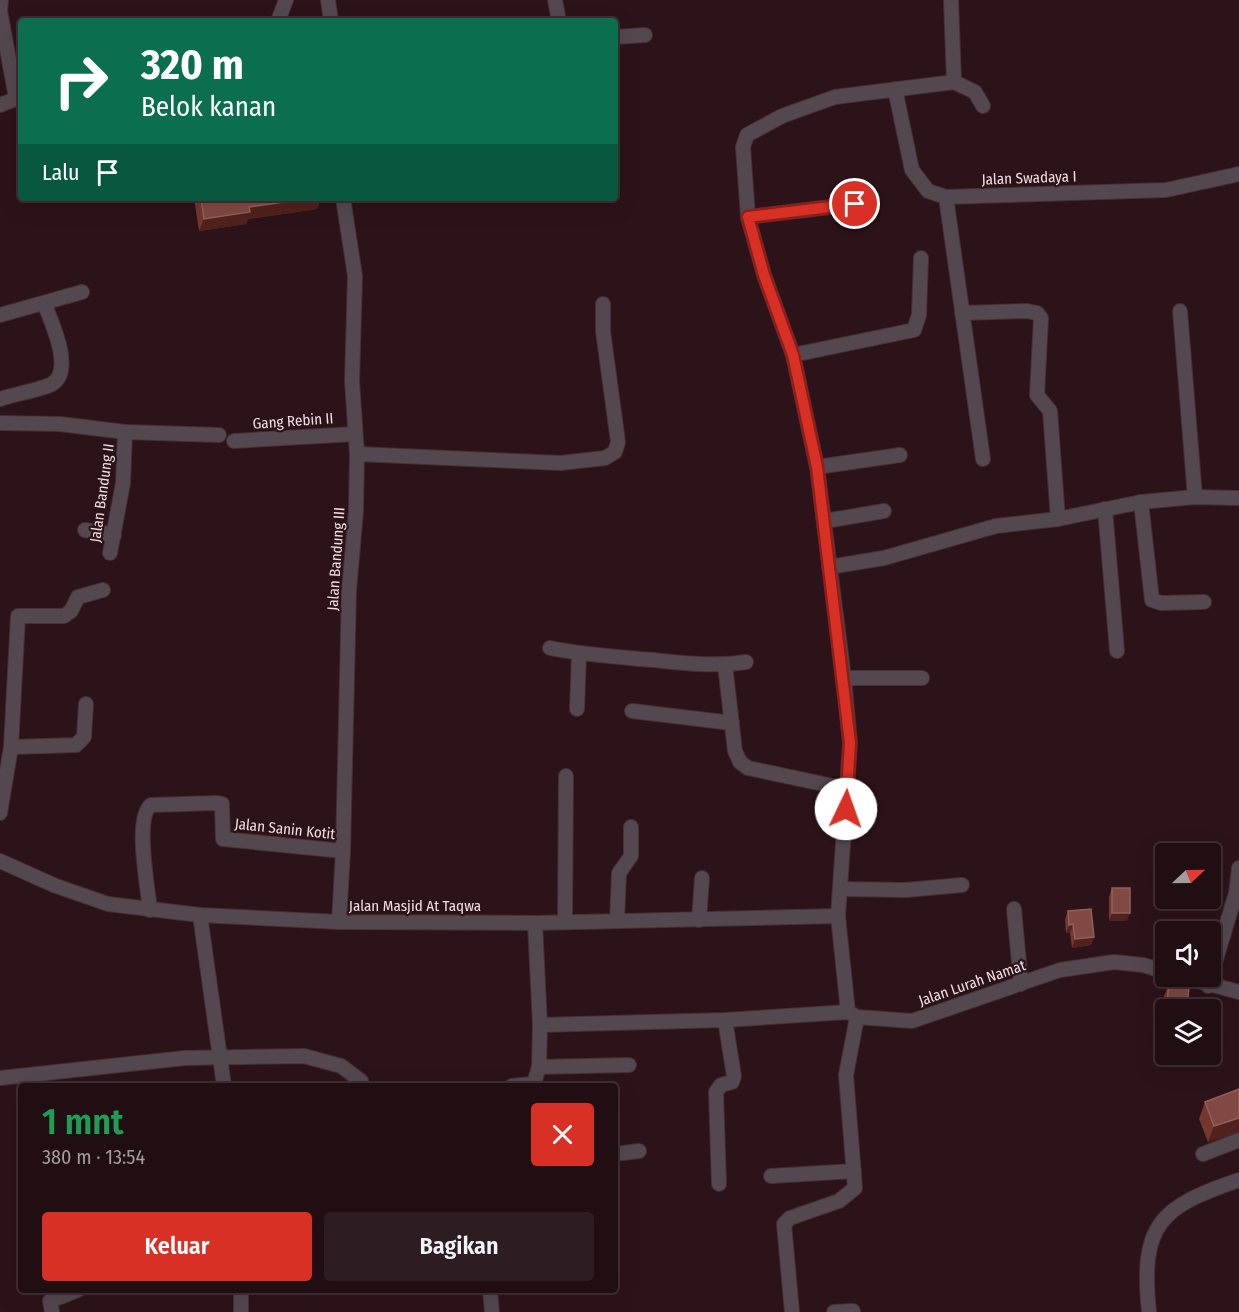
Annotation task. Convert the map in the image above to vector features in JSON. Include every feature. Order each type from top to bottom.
[{"type":"street","points":[[0,105],[18,97],[0,11],[1,0]]},
{"type":"street","points":[[279,18],[286,0]]},
{"type":"street","points":[[328,0],[331,18]]},
{"type":"street","points":[[555,0],[558,18]]},
{"type":"street","points":[[951,0],[954,82]]},
{"type":"street","points":[[618,37],[645,35]]},
{"type":"street","points":[[792,1312],[784,1224],[790,1218],[839,1201],[851,1194],[855,1188],[846,1075],[852,1015],[838,916],[842,889],[850,743],[817,467],[793,355],[764,275],[748,217],[743,147],[747,135],[782,116],[835,97],[954,82],[975,92],[983,106]]},
{"type":"street","points":[[895,89],[912,170],[928,191],[946,197],[983,459]]},
{"type":"street","name":"Jalan Swadaya I","points":[[946,197],[1166,190],[1239,174]]},
{"type":"street","name":"Jalan Bandung III","points":[[339,922],[343,851],[349,590],[356,511],[357,454],[352,381],[355,276],[343,201]]},
{"type":"street","points":[[748,217],[855,204]]},
{"type":"street","points":[[793,355],[914,330],[919,315],[921,258]]},
{"type":"street","points":[[0,315],[82,292]]},
{"type":"street","points":[[0,399],[52,384],[60,374],[61,349],[44,303]]},
{"type":"street","points":[[357,454],[561,462],[605,458],[615,452],[618,442],[604,340],[603,304]]},
{"type":"street","points":[[962,312],[1027,311],[1037,313],[1041,318],[1037,395],[1050,411],[1058,519]]},
{"type":"street","points":[[1180,311],[1195,497]]},
{"type":"street","name":"Jalan Bandung II","points":[[0,423],[60,424],[126,432],[123,483],[110,553]]},
{"type":"street","points":[[126,432],[219,435]]},
{"type":"street","name":"Gang Rebin II","points":[[234,441],[355,434]]},
{"type":"street","points":[[817,467],[900,455]]},
{"type":"street","points":[[830,567],[884,558],[996,526],[1058,519],[1141,502],[1195,497],[1239,498]]},
{"type":"street","points":[[1141,502],[1152,600],[1156,603],[1204,602]]},
{"type":"street","points":[[1106,509],[1117,651]]},
{"type":"street","points":[[825,521],[884,511]]},
{"type":"street","points":[[85,530],[114,535]]},
{"type":"street","points":[[0,813],[11,747],[18,616],[64,616],[71,611],[78,597],[103,590]]},
{"type":"street","points":[[550,648],[579,654],[725,665],[746,662]]},
{"type":"street","points":[[577,709],[579,654]]},
{"type":"street","points":[[725,665],[735,751],[740,762],[748,768],[847,789]]},
{"type":"street","points":[[844,678],[922,678]]},
{"type":"street","points":[[11,747],[75,745],[84,737],[86,704]]},
{"type":"street","points":[[632,711],[732,723]]},
{"type":"street","points":[[565,921],[566,776]]},
{"type":"street","name":"Jalan Sanin Kotit","points":[[150,910],[144,858],[143,814],[151,805],[222,804],[224,809],[223,839],[343,851]]},
{"type":"street","points":[[617,921],[619,873],[631,858],[631,827]]},
{"type":"street","name":"Jalan Masjid At Taqwa","points":[[0,861],[56,886],[108,904],[200,915],[339,922],[535,923],[838,916]]},
{"type":"street","points":[[1221,943],[1236,893],[1239,868]]},
{"type":"street","points":[[699,920],[702,878]]},
{"type":"street","points":[[842,889],[906,890],[962,885]]},
{"type":"street","points":[[1014,909],[1021,984]]},
{"type":"street","points":[[200,915],[224,1083]]},
{"type":"street","points":[[534,1083],[539,1067],[540,1025],[535,923]]},
{"type":"street","name":"Jalan Lurah Namat","points":[[540,1025],[852,1015],[912,1021],[1060,970],[1114,962],[1155,969]]},
{"type":"street","points":[[1212,987],[1239,993]]},
{"type":"street","points":[[719,1184],[717,1092],[721,1085],[732,1082],[734,1076],[725,1020]]},
{"type":"street","points":[[0,1078],[23,1081],[145,1062],[221,1056],[304,1056],[341,1066],[361,1083]]},
{"type":"street","points":[[539,1067],[629,1065]]},
{"type":"street","points":[[1203,1154],[1239,1140]]},
{"type":"street","points":[[618,1154],[639,1151]]},
{"type":"street","points":[[771,1176],[854,1171]]},
{"type":"street","points":[[1149,1312],[1146,1279],[1147,1254],[1155,1231],[1168,1212],[1195,1195],[1239,1180]]},
{"type":"street","points":[[52,1312],[50,1301],[70,1293]]},
{"type":"street","points":[[241,1293],[241,1312]]},
{"type":"street","points":[[490,1293],[492,1312]]},
{"type":"street","points":[[834,1312],[853,1311]]},
{"type":"building","points":[[201,201],[292,201],[249,207],[250,212],[204,219]]},
{"type":"building","points":[[1112,888],[1130,888],[1130,913],[1112,913]]},
{"type":"building","points":[[1091,909],[1094,937],[1075,939],[1073,924],[1069,925],[1068,911]]},
{"type":"building","points":[[1169,987],[1189,987],[1188,999],[1167,999]]},
{"type":"building","points":[[1239,1089],[1239,1118],[1214,1126],[1205,1102]]},
{"type":"route","points":[[846,809],[850,743],[817,467],[793,355],[764,275],[748,217],[855,204]]}]
